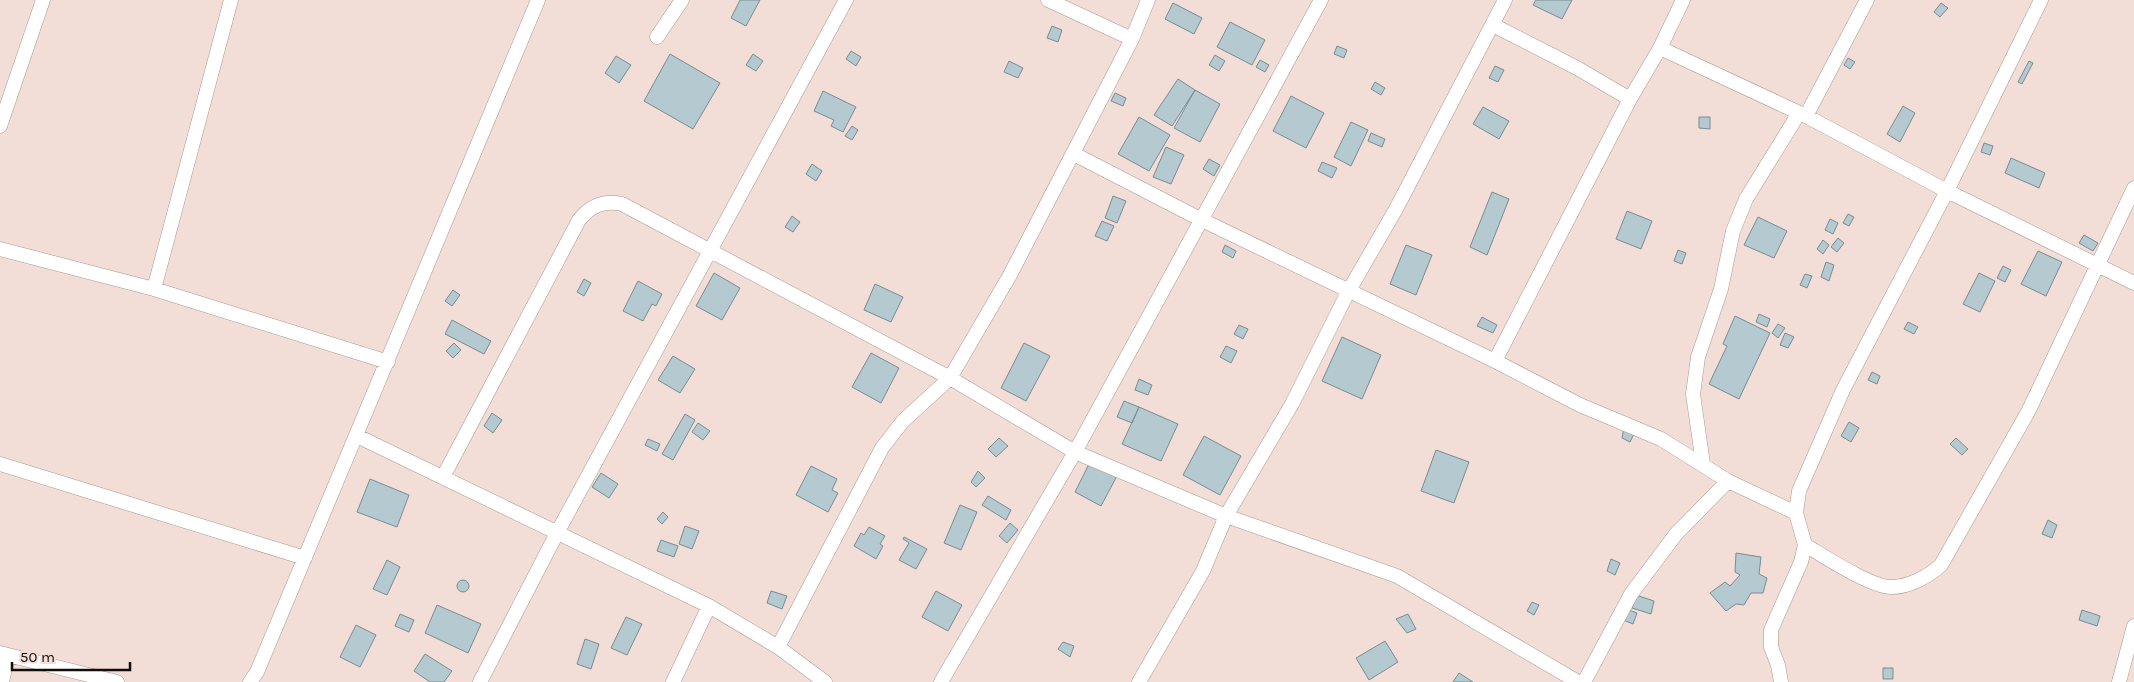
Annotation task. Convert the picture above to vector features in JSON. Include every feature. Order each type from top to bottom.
[{"type":"street","points":[[0,126],[42,0]]},
{"type":"street","points":[[154,289],[231,0]]},
{"type":"street","points":[[250,682],[257,672],[357,436],[538,0]]},
{"type":"street","points":[[658,37],[682,0]]},
{"type":"street","points":[[480,682],[557,533],[846,0]]},
{"type":"street","points":[[1048,0],[1132,39]]},
{"type":"street","points":[[778,647],[882,448],[903,421],[950,378],[1010,275],[1132,39],[1148,0]]},
{"type":"street","points":[[942,682],[1075,452],[1321,0]]},
{"type":"street","points":[[1139,682],[1203,571],[1226,516],[1292,404],[1348,292],[1396,209],[1505,0]]},
{"type":"street","points":[[1495,361],[1630,99],[1660,48],[1683,0]]},
{"type":"street","points":[[1703,464],[1693,394],[1698,357],[1721,289],[1733,231],[1746,199],[1802,114],[1866,0]]},
{"type":"street","points":[[1781,682],[1778,664],[1771,647],[1771,630],[1801,562],[1805,546],[1796,513],[1799,491],[1843,390],[1947,191],[2041,0]]},
{"type":"street","points":[[1493,25],[1577,68],[1630,99]]},
{"type":"street","points":[[1660,48],[1802,114],[1947,191],[2134,283]]},
{"type":"street","points":[[1074,154],[1202,220],[1348,292],[1495,361],[1580,405],[1662,439],[1728,481],[1796,513]]},
{"type":"street","points":[[1805,546],[1874,583],[1892,587],[1922,577],[1941,565],[2028,412],[2134,188]]},
{"type":"street","points":[[443,477],[585,212],[602,203],[622,204],[950,378],[1075,452],[1226,516],[1397,576],[1578,682]]},
{"type":"street","points":[[0,249],[154,289],[388,362]]},
{"type":"street","points":[[357,436],[709,606],[778,647],[825,682]]},
{"type":"street","points":[[0,464],[305,558]]},
{"type":"street","points":[[1584,682],[1630,594],[1676,534],[1728,481]]},
{"type":"street","points":[[673,682],[709,606]]},
{"type":"street","points":[[2119,682],[2134,626]]},
{"type":"street","points":[[2,682],[4,654],[117,682]]},
{"type":"building","points":[[740,0],[760,0],[746,26],[731,18]]},
{"type":"building","points":[[1536,0],[1572,0],[1562,19],[1533,5]]},
{"type":"building","points":[[1173,3],[1202,18],[1194,34],[1165,19]]},
{"type":"building","points":[[1941,3],[1948,8],[1940,17],[1934,12]]},
{"type":"building","points":[[1230,22],[1265,40],[1252,65],[1217,47]]},
{"type":"building","points":[[1052,26],[1062,30],[1058,42],[1047,38]]},
{"type":"building","points":[[1337,46],[1347,50],[1344,58],[1334,54]]},
{"type":"building","points":[[851,51],[861,57],[856,66],[846,59]]},
{"type":"building","points":[[670,54],[720,83],[693,129],[644,101]]},
{"type":"building","points":[[753,54],[763,61],[756,71],[746,65]]},
{"type":"building","points":[[1215,55],[1225,61],[1219,71],[1209,65]]},
{"type":"building","points":[[616,56],[631,65],[619,83],[605,73]]},
{"type":"building","points":[[1848,58],[1855,62],[1850,69],[1844,65]]},
{"type":"building","points":[[1260,60],[1269,65],[1265,72],[1256,67]]},
{"type":"building","points":[[1009,61],[1023,68],[1018,78],[1004,72]]},
{"type":"building","points":[[2029,61],[2033,63],[2022,84],[2018,82]]},
{"type":"building","points":[[1495,66],[1504,70],[1498,82],[1489,78]]},
{"type":"building","points":[[1178,79],[1195,90],[1172,126],[1154,115]]},
{"type":"building","points":[[1375,82],[1385,88],[1381,95],[1371,89]]},
{"type":"building","points":[[1195,90],[1220,104],[1200,142],[1174,128]]},
{"type":"building","points":[[823,91],[856,107],[843,132],[831,126],[834,120],[814,111]]},
{"type":"building","points":[[1115,93],[1126,98],[1123,106],[1111,101]]},
{"type":"building","points":[[1291,96],[1324,113],[1306,148],[1273,131]]},
{"type":"building","points":[[1903,106],[1915,113],[1900,142],[1887,134]]},
{"type":"building","points":[[1483,107],[1509,121],[1499,139],[1473,124]]},
{"type":"building","points":[[1139,117],[1170,135],[1149,171],[1118,154]]},
{"type":"building","points":[[1699,117],[1710,117],[1710,129],[1699,128]]},
{"type":"building","points":[[1351,122],[1368,130],[1351,166],[1334,157]]},
{"type":"building","points":[[852,126],[858,130],[852,140],[845,136]]},
{"type":"building","points":[[1371,133],[1385,139],[1382,147],[1368,141]]},
{"type":"building","points":[[1984,143],[1993,146],[1990,155],[1981,152]]},
{"type":"building","points":[[1166,147],[1184,155],[1171,184],[1153,177]]},
{"type":"building","points":[[2011,158],[2045,173],[2039,188],[2005,173]]},
{"type":"building","points":[[1209,159],[1220,165],[1214,176],[1203,169]]},
{"type":"building","points":[[1322,162],[1337,168],[1332,178],[1318,171]]},
{"type":"building","points":[[812,164],[822,171],[816,181],[806,174]]},
{"type":"building","points":[[1492,192],[1509,199],[1487,255],[1470,247]]},
{"type":"building","points":[[1113,196],[1126,201],[1117,223],[1105,218]]},
{"type":"building","points":[[1627,211],[1652,221],[1641,249],[1616,239]]},
{"type":"building","points":[[1848,214],[1854,217],[1849,226],[1843,223]]},
{"type":"building","points":[[792,216],[800,222],[793,232],[785,227]]},
{"type":"building","points":[[1758,217],[1787,231],[1774,258],[1744,245]]},
{"type":"building","points":[[1830,219],[1838,223],[1833,234],[1825,230]]},
{"type":"building","points":[[1102,221],[1114,226],[1107,241],[1095,236]]},
{"type":"building","points":[[2084,235],[2098,243],[2093,251],[2079,243]]},
{"type":"building","points":[[1838,238],[1844,243],[1837,252],[1831,247]]},
{"type":"building","points":[[1823,240],[1829,245],[1823,254],[1817,249]]},
{"type":"building","points":[[1225,245],[1236,251],[1233,258],[1222,252]]},
{"type":"building","points":[[1406,245],[1432,255],[1416,295],[1390,284]]},
{"type":"building","points":[[1678,250],[1686,253],[1682,264],[1674,261]]},
{"type":"building","points":[[2038,251],[2062,262],[2046,296],[2021,284]]},
{"type":"building","points":[[1826,262],[1834,265],[1829,281],[1821,277]]},
{"type":"building","points":[[2003,266],[2011,270],[2005,282],[1997,278]]},
{"type":"building","points":[[714,273],[740,288],[722,320],[696,306]]},
{"type":"building","points":[[1979,273],[1995,281],[1980,312],[1963,304]]},
{"type":"building","points":[[1805,274],[1812,276],[1807,288],[1800,285]]},
{"type":"building","points":[[584,279],[591,283],[584,296],[577,292]]},
{"type":"building","points":[[638,281],[662,294],[656,306],[652,304],[643,321],[623,311]]},
{"type":"building","points":[[875,284],[903,297],[891,322],[864,310]]},
{"type":"building","points":[[453,290],[460,295],[452,306],[445,301]]},
{"type":"building","points":[[1759,314],[1770,319],[1767,327],[1756,322]]},
{"type":"building","points":[[1735,316],[1770,333],[1739,399],[1709,384],[1727,346],[1723,344]]},
{"type":"building","points":[[1482,317],[1497,325],[1493,333],[1477,326]]},
{"type":"building","points":[[452,320],[491,341],[484,354],[445,334]]},
{"type":"building","points":[[1908,322],[1918,327],[1914,334],[1904,329]]},
{"type":"building","points":[[1778,324],[1785,328],[1778,338],[1772,333]]},
{"type":"building","points":[[1239,325],[1248,329],[1243,339],[1234,334]]},
{"type":"building","points":[[1785,333],[1794,337],[1788,348],[1780,345]]},
{"type":"building","points":[[1342,337],[1381,355],[1362,399],[1322,381]]},
{"type":"building","points":[[454,343],[461,350],[453,358],[446,351]]},
{"type":"building","points":[[1024,343],[1050,356],[1026,401],[1001,388]]},
{"type":"building","points":[[1226,346],[1237,351],[1231,363],[1220,357]]},
{"type":"building","points":[[871,353],[899,368],[881,403],[852,387]]},
{"type":"building","points":[[673,356],[695,369],[680,393],[658,380]]},
{"type":"building","points":[[1872,372],[1880,376],[1877,384],[1868,380]]},
{"type":"building","points":[[1139,379],[1152,385],[1148,395],[1135,390]]},
{"type":"building","points":[[1124,401],[1139,407],[1132,423],[1117,417]]},
{"type":"building","points":[[1139,407],[1178,424],[1161,461],[1122,444]]},
{"type":"building","points":[[492,413],[502,420],[493,433],[484,426]]},
{"type":"building","points":[[685,414],[695,420],[673,460],[662,454]]},
{"type":"building","points":[[1849,422],[1859,428],[1851,442],[1841,436]]},
{"type":"building","points":[[698,423],[710,431],[703,440],[692,432]]},
{"type":"building","points":[[1624,427],[1635,432],[1630,442],[1622,438]]},
{"type":"building","points":[[1204,436],[1241,456],[1220,495],[1183,475]]},
{"type":"building","points":[[999,438],[1008,446],[996,457],[988,449]]},
{"type":"building","points":[[1956,438],[1968,449],[1962,455],[1950,444]]},
{"type":"building","points":[[648,439],[660,444],[657,451],[645,445]]},
{"type":"building","points":[[1436,450],[1469,462],[1454,503],[1421,491]]},
{"type":"building","points":[[1090,462],[1117,476],[1101,506],[1075,492]]},
{"type":"building","points":[[811,466],[837,479],[832,490],[838,493],[828,512],[796,495]]},
{"type":"building","points":[[978,471],[985,478],[976,487],[971,482]]},
{"type":"building","points":[[601,473],[618,484],[609,498],[592,487]]},
{"type":"building","points":[[370,479],[409,495],[397,527],[357,512]]},
{"type":"building","points":[[988,496],[1011,510],[1006,520],[982,505]]},
{"type":"building","points":[[960,505],[977,512],[961,550],[944,543]]},
{"type":"building","points":[[663,512],[668,517],[662,524],[657,519]]},
{"type":"building","points":[[2048,520],[2057,525],[2052,538],[2042,534]]},
{"type":"building","points":[[1010,523],[1018,530],[1007,543],[999,536]]},
{"type":"building","points":[[685,526],[699,531],[692,549],[679,544]]},
{"type":"building","points":[[869,527],[885,536],[880,544],[883,546],[876,559],[854,546],[861,533],[864,535]]},
{"type":"building","points":[[904,537],[927,549],[916,569],[899,560],[909,543],[903,539]]},
{"type":"building","points":[[661,540],[678,546],[674,557],[657,551]]},
{"type":"building","points":[[1736,553],[1761,557],[1759,574],[1767,578],[1763,593],[1751,593],[1744,605],[1736,604],[1726,611],[1710,593],[1725,582],[1730,586],[1740,575],[1735,572]]},
{"type":"building","points":[[1611,559],[1620,563],[1615,575],[1607,571]]},
{"type":"building","points":[[387,560],[400,567],[387,595],[373,589]]},
{"type":"building","points":[[465,580],[468,581],[468,591],[461,592],[458,591],[457,584],[458,581]]},
{"type":"building","points":[[771,591],[787,596],[782,609],[767,603]]},
{"type":"building","points":[[936,591],[962,605],[948,631],[922,617]]},
{"type":"building","points":[[1636,595],[1654,601],[1651,614],[1632,608]]},
{"type":"building","points":[[1532,602],[1539,605],[1534,615],[1527,611]]},
{"type":"building","points":[[437,605],[481,624],[468,653],[425,633]]},
{"type":"building","points":[[1629,610],[1637,613],[1633,624],[1621,619]]},
{"type":"building","points":[[2082,610],[2100,616],[2097,626],[2079,620]]},
{"type":"building","points":[[400,614],[414,620],[409,632],[395,626]]},
{"type":"building","points":[[1408,614],[1416,629],[1407,633],[1396,619]]},
{"type":"building","points":[[626,617],[642,624],[627,655],[611,648]]},
{"type":"building","points":[[356,625],[376,635],[360,667],[340,657]]},
{"type":"building","points":[[585,639],[599,644],[591,669],[577,664]]},
{"type":"building","points":[[1385,641],[1398,662],[1369,680],[1356,658]]},
{"type":"building","points":[[1063,642],[1074,646],[1070,657],[1058,649]]},
{"type":"building","points":[[425,654],[452,671],[444,682],[430,682],[414,671]]},
{"type":"building","points":[[1883,668],[1893,668],[1893,679],[1883,679]]},
{"type":"building","points":[[1459,673],[1473,682],[1453,682]]}]
